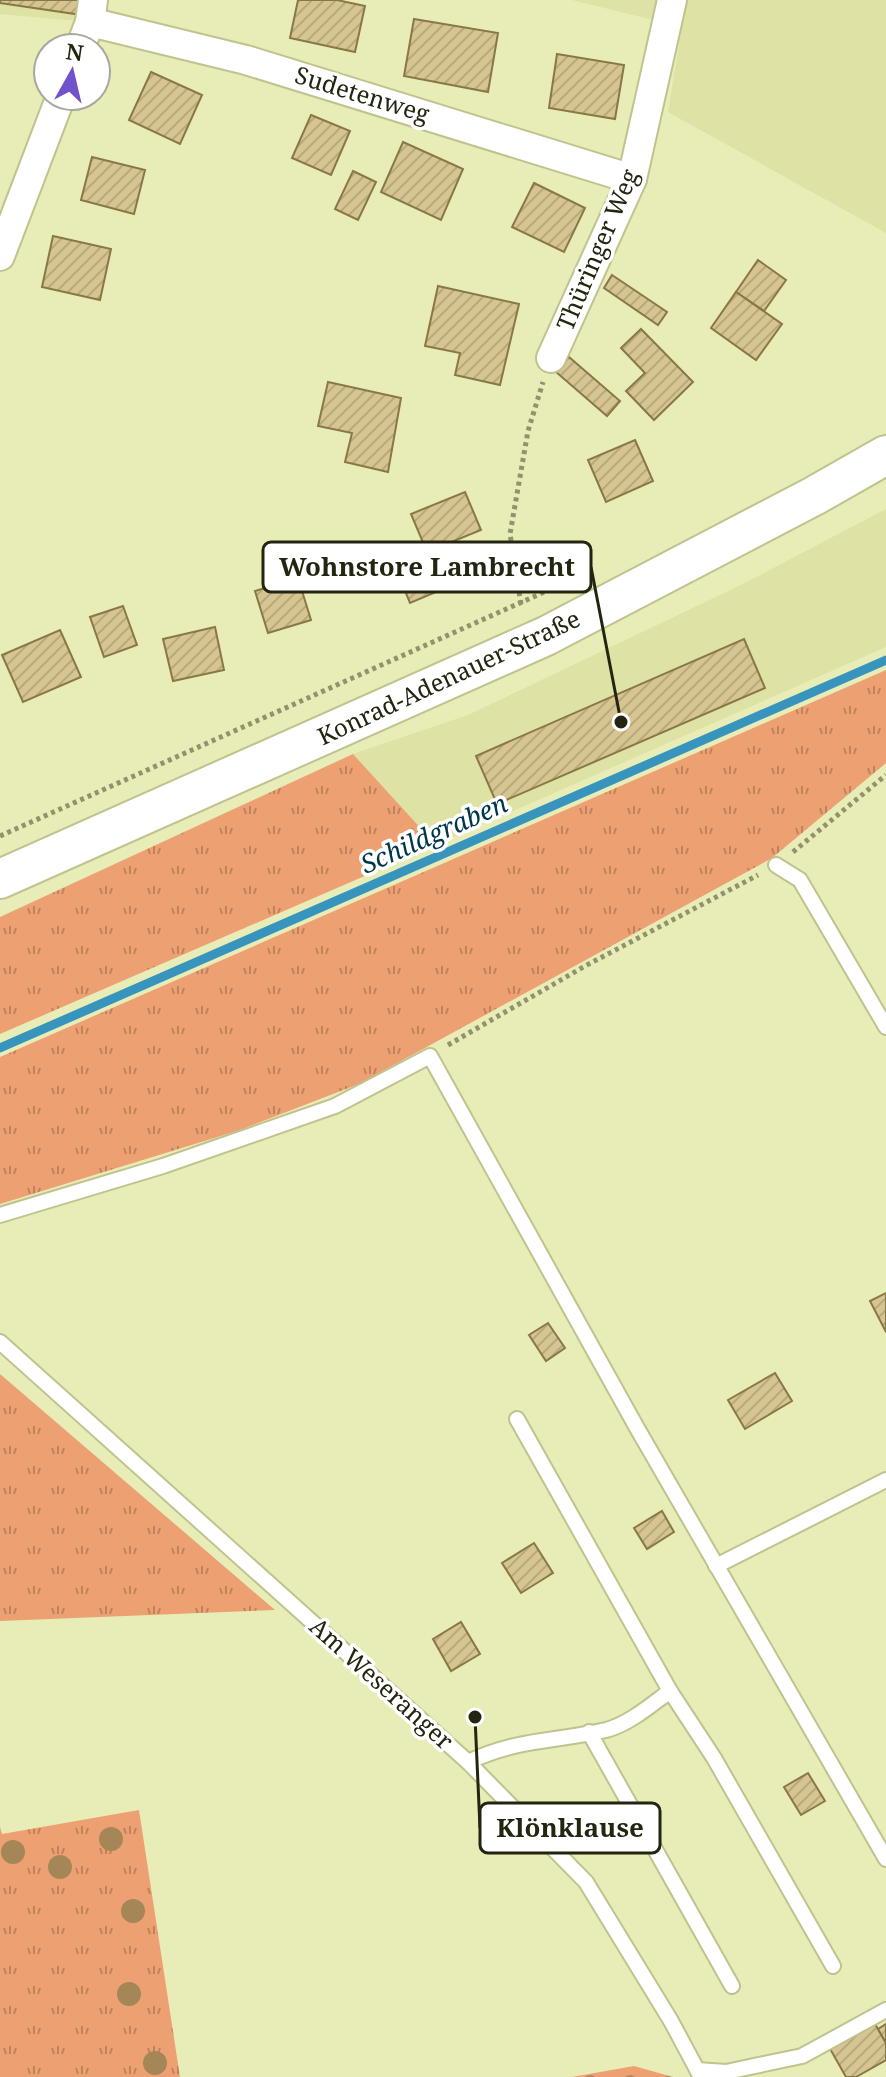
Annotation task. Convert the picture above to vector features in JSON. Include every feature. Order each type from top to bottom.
[{"type":"main road","name":"Konrad-Adenauer-Straße","points":[[0,879],[546,636],[886,455]]},
{"type":"street","name":"Thüringer Weg","points":[[551,358],[632,179],[672,0]]},
{"type":"street","name":"Sudetenweg","points":[[87,23],[246,60],[632,179]]},
{"type":"street","points":[[0,256],[55,112]]},
{"type":"lane","points":[[776,865],[800,880],[886,1027]]},
{"type":"lane","points":[[0,1215],[163,1166],[335,1106],[430,1056],[716,1566],[886,1859]]},
{"type":"lane","name":"Am Weseranger","points":[[0,1342],[468,1762],[586,1882],[671,2021],[699,2074]]},
{"type":"lane","points":[[517,1419],[670,1691],[714,1758],[833,1966]]},
{"type":"lane","points":[[716,1566],[886,1480]]},
{"type":"lane","points":[[468,1762],[509,1746],[609,1729],[642,1712],[670,1691]]},
{"type":"lane","points":[[589,1732],[732,1986]]},
{"type":"lane","points":[[699,2074],[726,2072],[802,2056],[886,2010]]},
{"type":"path","points":[[521,604],[510,534],[528,431],[551,358]]},
{"type":"path","points":[[0,836],[589,572]]},
{"type":"path","points":[[430,1056],[585,966],[776,865],[886,775]]},
{"type":"shaded area","points":[[0,0],[93,0],[90,22],[0,14]]},
{"type":"shaded area","points":[[572,0],[886,0],[886,233],[668,112],[682,27]]},
{"type":"shaded area","points":[[886,509],[886,647],[436,845],[353,754],[468,715],[743,584]]},
{"type":"green space","points":[[886,670],[886,763],[772,858],[359,1084],[237,1131],[0,1204],[0,1057]]},
{"type":"green space","points":[[353,754],[436,845],[0,1034],[0,917]]},
{"type":"green space","points":[[0,1374],[275,1610],[0,1621]]},
{"type":"green space","points":[[139,1810],[180,2077],[0,2077],[0,1827],[2,1834]]},
{"type":"green space","points":[[634,2066],[673,2077],[572,2077]]},
{"type":"building","points":[[0,0],[84,0],[82,15],[0,3]]},
{"type":"building","points":[[298,0],[337,0],[365,6],[355,52],[290,38]]},
{"type":"building","points":[[414,19],[498,33],[488,92],[404,76]]},
{"type":"building","points":[[557,54],[624,65],[615,119],[549,108]]},
{"type":"building","points":[[151,72],[202,95],[180,144],[129,120]]},
{"type":"building","points":[[311,115],[350,131],[331,175],[292,158]]},
{"type":"building","points":[[403,142],[463,169],[441,220],[381,192]]},
{"type":"building","points":[[92,157],[145,170],[134,214],[81,200]]},
{"type":"building","points":[[353,171],[376,182],[358,220],[335,209]]},
{"type":"building","points":[[534,183],[585,208],[564,252],[512,227]]},
{"type":"building","points":[[53,236],[111,249],[100,300],[42,287]]},
{"type":"building","points":[[758,260],[786,280],[764,311],[736,292]]},
{"type":"building","points":[[612,275],[667,312],[658,325],[604,288]]},
{"type":"building","points":[[438,286],[519,304],[500,385],[455,375],[460,353],[425,346]]},
{"type":"building","points":[[736,292],[782,324],[756,360],[711,328]]},
{"type":"building","points":[[641,329],[693,382],[654,420],[626,391],[645,373],[621,348]]},
{"type":"building","points":[[569,357],[620,401],[607,416],[556,372]]},
{"type":"building","points":[[328,382],[401,398],[388,472],[345,462],[352,433],[318,426]]},
{"type":"building","points":[[635,440],[653,481],[606,502],[588,460]]},
{"type":"building","points":[[465,492],[481,530],[427,552],[411,514]]},
{"type":"building","points":[[441,550],[455,584],[410,603],[396,569]]},
{"type":"building","points":[[298,578],[311,620],[268,633],[255,591]]},
{"type":"building","points":[[123,606],[137,645],[104,657],[90,617]]},
{"type":"building","points":[[215,627],[224,670],[173,681],[163,639]]},
{"type":"building","points":[[60,630],[81,677],[23,702],[2,655]]},
{"type":"building","points":[[744,639],[765,688],[497,804],[476,756]]},
{"type":"building","points":[[886,1293],[886,1332],[870,1301]]},
{"type":"building","points":[[548,1323],[565,1348],[546,1361],[529,1335]]},
{"type":"building","points":[[775,1373],[792,1401],[745,1429],[728,1400]]},
{"type":"building","points":[[662,1511],[674,1532],[647,1549],[634,1528]]},
{"type":"building","points":[[534,1543],[553,1573],[521,1593],[502,1563]]},
{"type":"building","points":[[461,1622],[480,1654],[451,1671],[433,1639]]},
{"type":"building","points":[[808,1773],[825,1801],[801,1815],[784,1787]]},
{"type":"building","points":[[874,2022],[886,2043],[886,2060],[856,2077],[846,2077],[829,2047]]},
{"type":"building","points":[[886,2024],[886,2043],[878,2029]]},
{"type":"waterway","name":"Schildgraben","points":[[0,1048],[886,660]]},
{"type":"place","name":"Wohnstore Lambrecht","points":[[621,722]]},
{"type":"place","name":"Klönklause","points":[[475,1717]]}]
